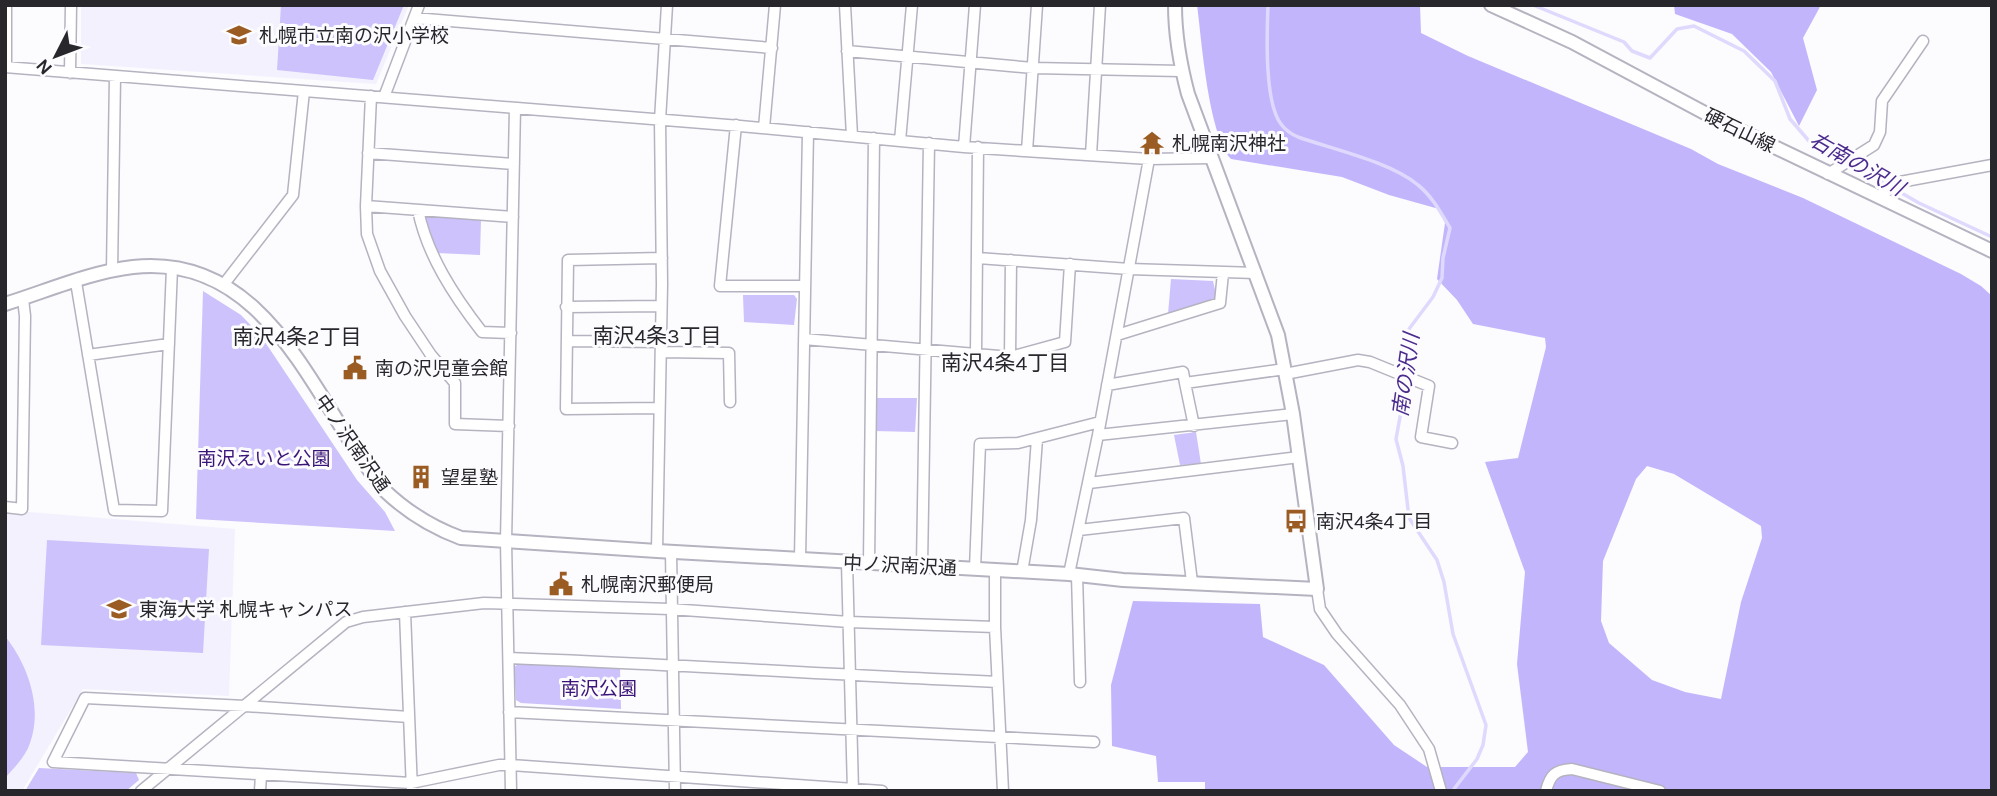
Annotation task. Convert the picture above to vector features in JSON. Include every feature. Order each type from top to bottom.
[{"type":"street","points":[[6,5],[6,67],[736,125],[964,147],[1149,159],[1212,158]]},
{"type":"street","points":[[70,73],[71,5]]},
{"type":"street","points":[[384,97],[419,5]]},
{"type":"street","points":[[657,551],[662,306],[660,120],[667,5]]},
{"type":"street","points":[[764,128],[775,5]]},
{"type":"street","points":[[845,5],[852,136]]},
{"type":"street","points":[[900,141],[912,5]]},
{"type":"street","points":[[964,147],[975,5]]},
{"type":"street","points":[[1027,151],[1037,5]]},
{"type":"street","points":[[1091,155],[1100,5]]},
{"type":"street","points":[[1175,5],[1175,33],[1181,71],[1278,335],[1293,414],[1320,609],[1336,634],[1400,705],[1429,750],[1441,791]]},
{"type":"street","name":"硬石山線","points":[[1491,5],[1572,42],[1716,119],[1833,171],[1878,197],[1992,251]]},
{"type":"street","points":[[414,18],[772,48]]},
{"type":"street","points":[[1833,171],[1874,145],[1880,132],[1882,101],[1923,41]]},
{"type":"street","points":[[847,51],[1033,68],[1181,71]]},
{"type":"street","points":[[112,271],[115,76]]},
{"type":"street","points":[[224,284],[293,195],[304,91]]},
{"type":"street","points":[[371,96],[367,234],[380,271],[431,355],[456,383],[455,424],[509,426]]},
{"type":"street","points":[[511,791],[506,541],[515,108]]},
{"type":"street","points":[[736,125],[720,286],[805,286]]},
{"type":"street","points":[[800,559],[808,132]]},
{"type":"street","points":[[869,563],[874,138]]},
{"type":"street","points":[[922,566],[929,144]]},
{"type":"street","points":[[976,353],[978,147]]},
{"type":"street","points":[[368,153],[514,164]]},
{"type":"street","points":[[1080,682],[1073,575],[1079,530],[1149,159]]},
{"type":"street","points":[[1878,197],[1900,182],[1992,165]]},
{"type":"street","points":[[366,206],[513,217]]},
{"type":"street","points":[[418,210],[422,229],[438,265],[460,304],[482,332],[511,332]]},
{"type":"street","points":[[659,408],[566,409],[566,307],[568,260],[662,258]]},
{"type":"street","points":[[978,258],[1129,269],[1256,273]]},
{"type":"street","points":[[1010,260],[1010,357]]},
{"type":"street","points":[[804,339],[1010,357],[1065,342],[1070,264]]},
{"type":"street","name":"中ノ沢南沢通","points":[[5,304],[112,271],[147,266],[198,274],[224,284],[248,301],[276,330],[367,467],[396,501],[433,528],[461,538],[1123,580],[1317,589]]},
{"type":"street","points":[[76,282],[114,510],[162,511],[172,268]]},
{"type":"street","points":[[1117,335],[1220,303],[1223,273]]},
{"type":"street","points":[[5,507],[22,509],[23,299]]},
{"type":"street","points":[[566,307],[662,306]]},
{"type":"street","points":[[567,341],[729,353],[730,402]]},
{"type":"street","points":[[88,355],[169,344]]},
{"type":"street","points":[[1185,383],[1285,372],[1357,360],[1370,362],[1429,386],[1421,437],[1452,443]]},
{"type":"street","points":[[1107,385],[1182,372],[1194,426]]},
{"type":"street","points":[[1098,435],[1293,414]]},
{"type":"street","points":[[975,569],[980,444],[1018,443],[1100,422]]},
{"type":"street","points":[[1022,572],[1031,520],[1037,439]]},
{"type":"street","points":[[1089,483],[1299,457]]},
{"type":"street","points":[[1079,530],[1184,517],[1192,582]]},
{"type":"street","points":[[671,552],[675,791]]},
{"type":"street","points":[[848,562],[853,790]]},
{"type":"street","points":[[995,571],[1003,791]]},
{"type":"street","points":[[141,791],[346,622],[363,617],[484,603],[670,609],[849,622],[995,627]]},
{"type":"street","points":[[405,612],[412,787]]},
{"type":"street","points":[[509,658],[997,681]]},
{"type":"street","points":[[409,718],[85,698],[53,762],[412,787],[499,765],[511,765],[882,791]]},
{"type":"street","points":[[509,712],[851,732],[1094,742]]},
{"type":"street","points":[[1546,791],[1550,778],[1557,770],[1572,769],[1660,791]]},
{"type":"street","points":[[260,791],[261,775]]},
{"type":"shaded area","name":"札幌市立南の沢小学校","points":[[81,5],[409,5],[376,84],[81,64]]},
{"type":"shaded area","points":[[1197,5],[1420,5],[1421,33],[1468,56],[1691,149],[1718,164],[1803,198],[1961,274],[1992,296],[1992,791],[1205,791],[1205,782],[1158,782],[1156,756],[1112,746],[1111,685],[1133,601],[1260,604],[1263,637],[1324,665],[1394,745],[1427,767],[1515,767],[1528,752],[1517,664],[1525,572],[1485,462],[1518,458],[1546,347],[1545,338],[1473,324],[1457,300],[1437,279],[1445,223],[1439,209],[1389,195],[1342,177],[1231,159],[1223,146],[1211,109]],"holes":[[[1647,466],[1674,474],[1761,526],[1762,538],[1741,602],[1721,699],[1685,692],[1652,680],[1609,643],[1601,621],[1603,561],[1636,479]]]},
{"type":"shaded area","points":[[1674,5],[1821,5],[1803,38],[1817,90],[1799,126],[1771,72],[1732,34],[1675,14]]},
{"type":"shaded area","name":"東海大学 札幌キャンパス","points":[[5,510],[235,529],[229,696],[83,689],[22,791],[5,791]]},
{"type":"green space","points":[[281,5],[404,5],[373,80],[277,70]]},
{"type":"green space","points":[[425,215],[481,220],[480,255],[437,253]]},
{"type":"green space","points":[[1171,279],[1213,281],[1217,299],[1168,314]]},
{"type":"green space","name":"南沢えいと公園","points":[[203,291],[241,315],[261,336],[357,480],[385,512],[395,531],[196,519]]},
{"type":"green space","points":[[743,295],[794,295],[797,299],[794,325],[744,322]]},
{"type":"green space","points":[[876,398],[917,398],[915,432],[875,431]]},
{"type":"green space","points":[[1196,432],[1201,464],[1180,465],[1174,435]]},
{"type":"green space","points":[[47,540],[209,549],[203,653],[41,645]]},
{"type":"green space","points":[[5,636],[26,673],[35,715],[28,748],[5,778]]},
{"type":"green space","name":"南沢公園","points":[[520,663],[620,668],[621,709],[521,703],[516,700],[514,667]]},
{"type":"green space","points":[[39,768],[136,773],[139,780],[126,791],[25,791]]},
{"type":"waterway","name":"南の沢川","points":[[1268,5],[1269,84],[1276,114],[1283,126],[1298,137],[1393,169],[1428,194],[1450,228],[1443,258],[1442,278],[1433,297],[1409,329],[1407,346],[1410,362],[1396,439],[1403,466],[1409,518],[1437,560],[1444,582],[1453,634],[1486,725],[1483,745],[1477,759],[1454,789]]},
{"type":"waterway","name":"右南の沢川","points":[[1533,5],[1624,42],[1632,51],[1650,58],[1677,29],[1694,26],[1744,51],[1775,81],[1790,119],[1809,141],[1844,160]]},
{"type":"waterway","name":"右南の沢川","points":[[1851,164],[1919,203],[1992,237]]},
{"type":"place","name":"札幌市立南の沢小学校","points":[[239,35]]},
{"type":"place","name":"札幌南沢神社","points":[[1152,143]]},
{"type":"place","name":"南の沢児童会館","points":[[355,368]]},
{"type":"place","name":"望星塾","points":[[421,477]]},
{"type":"place","name":"南沢4条4丁目","points":[[1296,521]]},
{"type":"place","name":"札幌南沢郵便局","points":[[561,584]]},
{"type":"place","name":"東海大学 札幌キャンパス","points":[[119,609]]},
{"type":"district","name":"南沢4条3丁目","points":[[657,336]]},
{"type":"district","name":"南沢4条2丁目","points":[[297,337]]},
{"type":"district","name":"南沢4条4丁目","points":[[1005,363]]}]
